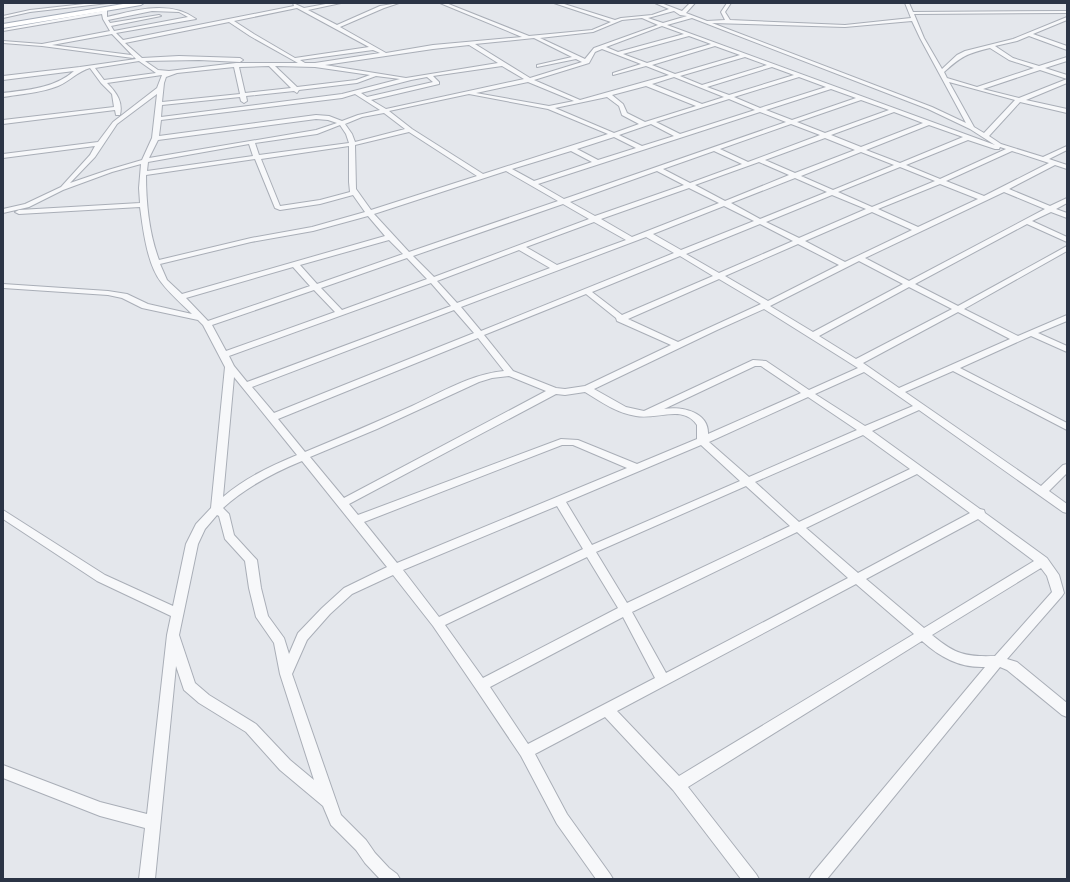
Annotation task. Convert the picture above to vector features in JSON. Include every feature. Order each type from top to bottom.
[{"type":"main road","points":[[3,26],[141,3]]},
{"type":"street","points":[[45,4],[70,3]]},
{"type":"street","points":[[292,3],[387,55]]},
{"type":"street","points":[[304,10],[339,3]]},
{"type":"street","points":[[337,27],[382,7],[397,3]]},
{"type":"street","points":[[442,3],[532,37],[587,62]]},
{"type":"street","points":[[556,3],[614,21]]},
{"type":"street","points":[[657,3],[682,14],[902,97],[972,128],[1009,150]]},
{"type":"street","points":[[682,14],[693,3]]},
{"type":"street","points":[[728,3],[723,12],[728,21]]},
{"type":"street","points":[[907,3],[915,19],[917,28],[972,128]]},
{"type":"street","points":[[122,42],[299,6]]},
{"type":"street","points":[[3,18],[30,11],[105,8]]},
{"type":"street","points":[[105,8],[105,19],[109,26],[138,58],[157,72],[174,73]]},
{"type":"street","points":[[3,30],[105,8]]},
{"type":"street","points":[[103,82],[236,65],[315,65],[433,47],[593,31],[614,21],[658,14],[672,10]]},
{"type":"street","points":[[105,19],[151,11],[181,12],[204,26]]},
{"type":"street","points":[[3,18],[81,12]]},
{"type":"street","points":[[109,26],[181,12]]},
{"type":"street","points":[[911,13],[1067,12]]},
{"type":"street","points":[[642,17],[967,138],[1044,159],[1067,167]]},
{"type":"street","points":[[3,212],[28,206],[61,189],[110,171],[145,161],[316,132],[334,127],[350,119],[529,80],[580,65],[587,62],[592,52],[602,47],[664,24],[690,17]]},
{"type":"street","points":[[42,45],[192,18]]},
{"type":"street","points":[[941,72],[963,54],[1029,34],[1067,18]]},
{"type":"street","points":[[701,21],[845,26],[915,19]]},
{"type":"street","points":[[230,20],[305,65]]},
{"type":"street","points":[[619,54],[691,34]]},
{"type":"street","points":[[1029,34],[1067,48]]},
{"type":"street","points":[[3,42],[42,45],[138,58],[182,57],[240,60],[262,64]]},
{"type":"street","points":[[469,43],[529,80],[581,102]]},
{"type":"street","points":[[615,74],[716,44]]},
{"type":"street","points":[[991,46],[1011,59],[1067,77]]},
{"type":"street","points":[[602,47],[983,198]]},
{"type":"street","points":[[296,59],[374,48]]},
{"type":"street","points":[[549,108],[608,95],[746,55]]},
{"type":"street","points":[[539,66],[578,57]]},
{"type":"street","points":[[3,78],[80,69],[138,58]]},
{"type":"street","points":[[977,89],[1067,59]]},
{"type":"street","points":[[270,64],[307,101]]},
{"type":"street","points":[[157,119],[307,101],[357,93],[411,78],[503,64]]},
{"type":"street","points":[[236,65],[247,108]]},
{"type":"street","points":[[315,65],[411,78]]},
{"type":"street","points":[[703,86],[772,65]]},
{"type":"street","points":[[61,189],[93,156],[115,123],[118,115],[115,94],[103,82],[92,67]]},
{"type":"street","points":[[3,95],[42,89],[61,83],[73,76],[80,69]]},
{"type":"street","points":[[174,73],[164,76],[160,89],[155,138],[145,161],[143,173],[143,205],[156,263],[164,281],[204,321],[230,367],[357,520],[437,623],[526,752],[562,819],[605,879]]},
{"type":"street","points":[[159,104],[357,81],[376,74]]},
{"type":"street","points":[[156,263],[252,240],[313,229],[370,213],[800,75]]},
{"type":"street","points":[[366,98],[437,83],[429,76]]},
{"type":"street","points":[[946,79],[977,89],[1065,109]]},
{"type":"street","points":[[985,136],[1012,105],[1021,99],[1067,81]]},
{"type":"street","points":[[647,84],[701,106]]},
{"type":"street","points":[[532,184],[830,86]]},
{"type":"street","points":[[115,123],[160,89]]},
{"type":"street","points":[[357,93],[385,111],[410,130],[482,176]]},
{"type":"street","points":[[466,93],[549,108],[615,135],[642,149]]},
{"type":"street","points":[[608,95],[621,104],[624,109],[624,114],[680,136]]},
{"type":"street","points":[[3,286],[108,293],[124,296],[145,306],[204,321],[315,287],[408,256],[716,150],[861,98]]},
{"type":"street","points":[[3,122],[118,108]]},
{"type":"street","points":[[224,355],[433,280],[894,110]]},
{"type":"street","points":[[155,138],[330,116],[347,128],[353,144],[352,182],[354,193],[390,237],[433,280],[510,373],[554,391],[565,392],[587,388],[766,305],[983,198],[1004,190],[1055,163]]},
{"type":"street","points":[[246,386],[646,234],[928,123]]},
{"type":"street","points":[[143,173],[353,144],[410,130]]},
{"type":"street","points":[[271,418],[967,138]]},
{"type":"street","points":[[251,142],[278,207],[280,208],[312,204],[354,193]]},
{"type":"street","points":[[3,156],[100,144]]},
{"type":"street","points":[[1044,159],[1067,148]]},
{"type":"street","points":[[572,149],[598,163]]},
{"type":"street","points":[[716,150],[748,164]]},
{"type":"street","points":[[620,319],[718,275],[873,210],[1009,150]]},
{"type":"street","points":[[760,160],[918,230]]},
{"type":"street","points":[[507,169],[630,239]]},
{"type":"street","points":[[658,169],[688,186],[760,220],[845,265]]},
{"type":"street","points":[[1004,190],[1067,216]]},
{"type":"street","points":[[812,336],[1067,200]]},
{"type":"street","points":[[3,212],[28,212],[143,205]]},
{"type":"street","points":[[1026,222],[1067,240]]},
{"type":"street","points":[[646,234],[718,275],[812,336],[861,365],[1067,509]]},
{"type":"street","points":[[181,297],[390,237]]},
{"type":"street","points":[[520,247],[556,268]]},
{"type":"street","points":[[286,674],[302,637],[326,611],[348,591],[394,569],[702,442],[808,393],[861,365],[1067,248]]},
{"type":"street","points":[[860,259],[1017,339]]},
{"type":"street","points":[[294,264],[340,313]]},
{"type":"street","points":[[587,292],[602,306],[620,319],[677,346]]},
{"type":"street","points":[[899,392],[955,369],[1017,339],[1067,318]]},
{"type":"street","points":[[1031,333],[1067,349]]},
{"type":"street","points":[[645,414],[756,362],[766,364],[865,431],[980,513],[1043,561],[1053,575],[1058,593],[998,661],[817,879]]},
{"type":"street","points":[[216,509],[227,381],[230,367]]},
{"type":"street","points":[[955,369],[1066,425]]},
{"type":"street","points":[[147,879],[173,635],[192,544],[200,527],[216,509],[252,481],[275,468],[374,427],[476,380],[510,373]]},
{"type":"street","points":[[587,388],[620,407],[645,414],[674,409],[688,413],[702,423],[704,430],[702,442]]},
{"type":"street","points":[[342,502],[554,391]]},
{"type":"street","points":[[437,623],[589,552],[920,406]]},
{"type":"street","points":[[357,520],[561,442],[574,442],[636,468]]},
{"type":"street","points":[[702,442],[923,636],[940,649],[961,660],[976,662],[998,661],[1012,666],[1067,711]]},
{"type":"street","points":[[1042,491],[1067,467]]},
{"type":"street","points":[[481,685],[625,610],[799,528],[919,469]]},
{"type":"street","points":[[559,500],[625,610],[663,680]]},
{"type":"street","points":[[216,509],[224,514],[229,536],[251,560],[254,588],[262,617],[280,642],[286,674],[328,801],[336,820],[361,845],[370,858],[384,873],[392,879]]},
{"type":"street","points":[[526,752],[980,513]]},
{"type":"street","points":[[3,514],[101,578],[178,614]]},
{"type":"street","points":[[678,785],[1043,561]]},
{"type":"street","points":[[173,635],[189,686],[204,699],[251,728],[285,765],[328,801]]},
{"type":"street","points":[[607,710],[678,785],[751,879]]},
{"type":"street","points":[[3,771],[100,809],[153,823]]}]
